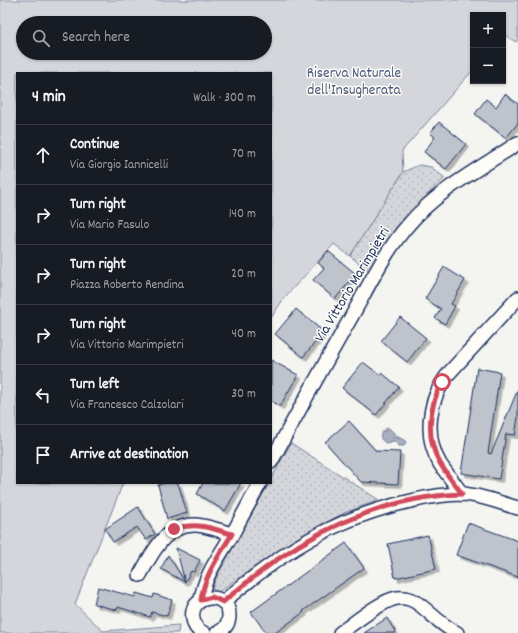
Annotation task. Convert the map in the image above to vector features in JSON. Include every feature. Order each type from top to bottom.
[{"type":"street","name":"Via Vittorio Marimpietri","points":[[272,460],[377,271],[396,240],[408,224],[422,210],[440,196],[518,143]]},
{"type":"street","points":[[462,494],[440,463],[434,449],[430,429],[431,411],[442,382],[518,298]]},
{"type":"street","points":[[201,600],[203,589],[209,573],[259,484]]},
{"type":"street","points":[[223,602],[277,559],[308,540],[337,525],[395,504],[436,496],[462,494],[484,498],[518,508]]},
{"type":"street","points":[[140,576],[157,544],[174,529],[197,525],[232,534]]},
{"type":"street","points":[[204,633],[196,628],[193,622],[193,610],[196,604],[201,600],[212,597],[223,602],[227,607],[229,618],[224,629],[219,633]]},
{"type":"street","points":[[340,633],[384,603],[400,598],[416,602],[441,624],[457,633]]},
{"type":"green space","name":"Riserva Naturale dell'Insugherata","points":[[0,0],[518,0],[518,40],[516,42],[506,36],[506,12],[470,12],[470,73],[402,151],[403,172],[350,256],[334,244],[284,298],[272,316],[272,72],[16,72],[16,484],[123,484],[75,604],[103,631],[179,625],[178,633],[0,633]]},
{"type":"green space","points":[[419,165],[431,167],[445,178],[416,206],[380,252],[369,271],[350,256],[403,172]]},
{"type":"green space","points":[[291,443],[379,500],[344,513],[292,541],[217,593],[212,590],[215,580],[268,484],[272,484],[272,477]]},
{"type":"water","points":[[389,428],[398,437],[406,442],[404,446],[399,446],[394,441],[386,443],[381,439],[383,430]]},
{"type":"building","points":[[505,94],[518,104],[518,123],[506,138],[475,114],[486,99],[496,107]]},
{"type":"building","points":[[439,122],[466,144],[446,169],[424,152],[435,137],[430,133]]},
{"type":"building","points":[[328,251],[356,274],[335,299],[313,280],[324,268],[318,263]]},
{"type":"building","points":[[444,267],[465,280],[451,304],[455,306],[445,324],[435,318],[441,309],[425,299]]},
{"type":"building","points":[[296,309],[324,332],[303,357],[275,334]]},
{"type":"building","points":[[400,317],[426,338],[407,362],[381,341]]},
{"type":"building","points":[[272,361],[298,375],[280,406],[272,402]]},
{"type":"building","points":[[363,362],[380,375],[382,373],[399,387],[376,415],[342,388]]},
{"type":"building","points":[[477,368],[500,372],[488,453],[491,454],[518,389],[518,417],[515,435],[506,434],[499,479],[461,473]]},
{"type":"building","points":[[349,421],[376,451],[400,452],[398,484],[361,482],[325,442]]},
{"type":"building","points":[[178,484],[187,513],[167,519],[158,485]]},
{"type":"building","points":[[202,484],[240,484],[225,511],[197,494]]},
{"type":"building","points":[[138,507],[155,534],[146,540],[137,527],[113,542],[105,529]]},
{"type":"building","points":[[468,523],[518,541],[518,577],[456,555]]},
{"type":"building","points":[[428,535],[436,569],[395,578],[388,544]]},
{"type":"building","points":[[346,543],[364,568],[303,611],[304,612],[275,633],[266,633],[251,612]]},
{"type":"building","points":[[176,548],[200,560],[194,572],[191,571],[185,582]]},
{"type":"building","points":[[168,555],[185,582],[161,569]]},
{"type":"building","points":[[98,587],[135,597],[136,593],[153,598],[154,594],[172,600],[167,616],[152,612],[150,617],[118,607],[117,610],[94,604]]},
{"type":"building","points":[[387,618],[396,633],[364,633]]},
{"type":"route","points":[[174,529],[197,525],[232,534],[212,567],[201,595],[201,600],[212,597],[223,602],[277,559],[317,534],[357,517],[395,504],[436,496],[462,494],[440,463],[431,438],[431,411],[442,382]]}]
